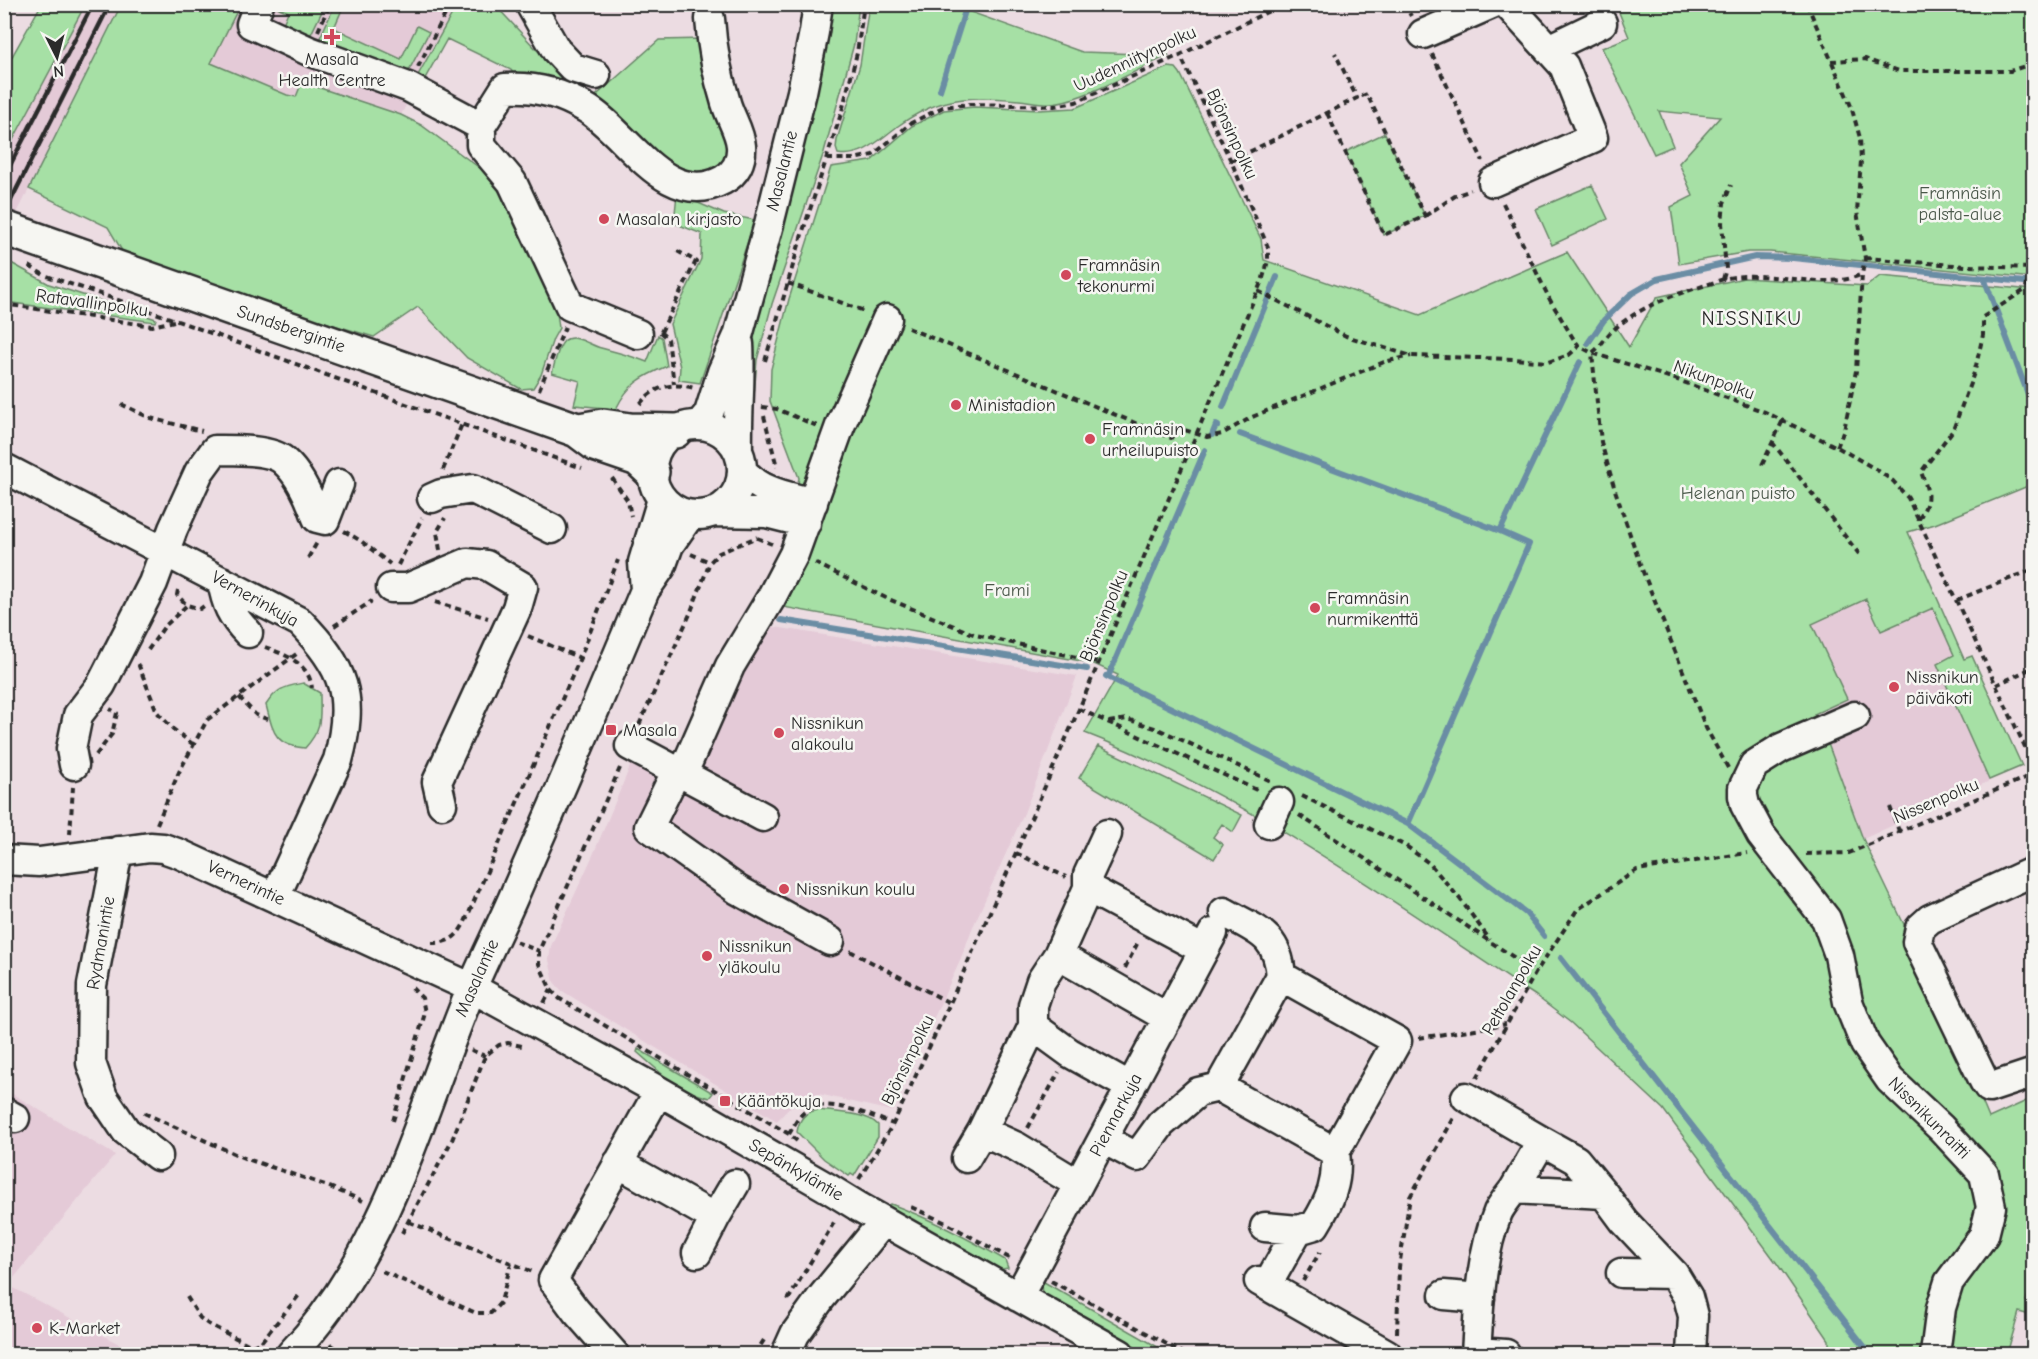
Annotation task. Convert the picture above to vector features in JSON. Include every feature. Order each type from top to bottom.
[{"type":"main road","name":"Sundsbergintie","points":[[4,228],[577,430],[597,445],[638,459],[657,485]]},
{"type":"main road","name":"Sundsbergintie","points":[[577,430],[603,426],[630,430],[687,428]]},
{"type":"street","points":[[259,4],[251,24],[309,51],[408,87],[481,126]]},
{"type":"street","points":[[530,4],[556,50],[573,68],[596,75]]},
{"type":"street","name":"Masalantie","points":[[687,428],[709,413],[722,372],[738,336],[802,92],[818,4]]},
{"type":"street","points":[[1423,34],[1492,4]]},
{"type":"street","points":[[1494,182],[1593,138],[1564,66],[1507,4]]},
{"type":"street","points":[[649,333],[570,306],[512,182],[482,146],[481,126],[506,88],[525,86],[546,90],[585,107],[668,180],[700,186],[715,184],[730,176],[740,163],[741,145],[712,52],[710,19]]},
{"type":"street","points":[[1548,49],[1602,23]]},
{"type":"street","points":[[830,941],[738,890],[649,827],[680,772],[730,666],[771,598],[794,554],[840,426],[887,319]]},
{"type":"street","name":"Masalantie","points":[[738,336],[740,374],[737,424],[741,461]]},
{"type":"street","points":[[687,428],[715,428],[729,437],[756,485],[774,492],[810,513],[703,514],[679,512],[657,485],[656,452],[660,444],[687,428]]},
{"type":"street","points":[[74,765],[71,749],[78,715],[100,685],[153,583],[173,529],[199,471],[215,450],[247,449],[283,459],[300,480],[317,518],[325,520],[339,484]]},
{"type":"street","points":[[703,514],[732,501],[738,492],[741,461]]},
{"type":"street","name":"Vernerinkuja","points":[[4,468],[166,550],[300,622],[333,659],[346,698],[345,736],[338,760],[275,897]]},
{"type":"street","name":"Masalantie","points":[[657,485],[659,541]]},
{"type":"street","points":[[444,495],[473,489],[552,529]]},
{"type":"street","name":"Masalantie","points":[[291,1354],[338,1296],[368,1246],[394,1191],[447,1047],[538,842],[645,590],[642,562],[659,541],[703,514]]},
{"type":"street","points":[[394,578],[408,588],[466,563],[486,565],[523,586],[517,608],[436,782],[442,804]]},
{"type":"street","points":[[222,580],[225,599],[235,619],[248,633]]},
{"type":"street","points":[[1743,796],[1743,788],[1754,765],[1781,748],[1855,716]]},
{"type":"street","points":[[630,746],[763,817]]},
{"type":"street","name":"Nissnikunraitti","points":[[1743,796],[1745,805],[1761,836],[1826,919],[1839,955],[1848,1002],[1865,1044],[1890,1080],[1984,1173],[1991,1207],[1984,1235],[1949,1282],[1941,1308],[1935,1354]]},
{"type":"street","name":"Vernerintie","points":[[4,860],[39,862],[118,851],[154,834],[163,848],[472,988]]},
{"type":"street","points":[[966,1158],[982,1131],[1034,1026],[1033,1005],[1041,981],[1058,955],[1088,888],[1088,875],[1107,834]]},
{"type":"street","name":"Rydmanintie","points":[[118,851],[92,985],[91,1063],[103,1097],[126,1131],[158,1156]]},
{"type":"street","points":[[2034,871],[1930,919],[1920,928],[1917,942],[1989,1088],[2034,1073]]},
{"type":"street","points":[[1088,888],[1149,921],[1268,937],[1280,961],[1281,976],[1218,1088]]},
{"type":"street","name":"Piennarkuja","points":[[1018,1297],[1214,931]]},
{"type":"street","points":[[1058,955],[1168,1018]]},
{"type":"street","points":[[1281,976],[1397,1041],[1335,1152],[1337,1170],[1332,1192],[1316,1233],[1263,1283],[1292,1300],[1392,1349]]},
{"type":"street","name":"Sepänkyläntie","points":[[472,988],[659,1091],[1120,1354]]},
{"type":"street","points":[[1034,1026],[1070,1053],[1131,1087]]},
{"type":"street","points":[[1103,1139],[1137,1158],[1161,1124],[1198,1092],[1218,1088],[1335,1152]]},
{"type":"street","points":[[614,1354],[576,1311],[553,1280],[615,1179],[659,1091]]},
{"type":"street","points":[[1466,1097],[1576,1160],[1624,1221],[1674,1274],[1688,1297],[1694,1316],[1691,1354]]},
{"type":"street","points":[[982,1131],[1017,1147],[1078,1184]]},
{"type":"street","points":[[1506,1354],[1476,1353],[1480,1298],[1488,1244],[1499,1210],[1542,1141]]},
{"type":"street","points":[[615,1179],[715,1218]]},
{"type":"street","points":[[697,1253],[735,1184]]},
{"type":"street","points":[[1514,1189],[1604,1194]]},
{"type":"street","points":[[776,1345],[795,1334],[821,1298],[884,1221]]},
{"type":"street","points":[[1265,1227],[1316,1233]]},
{"type":"street","points":[[1621,1273],[1674,1274]]},
{"type":"street","points":[[1443,1295],[1480,1298]]},
{"type":"path","points":[[765,371],[766,359],[857,53],[864,4]]},
{"type":"path","name":"Uudenniitynpolku","points":[[827,158],[853,159],[873,155],[911,123],[943,107],[970,104],[1054,106],[1076,102],[1180,55],[1283,4]]},
{"type":"path","name":"Nikunpolku","points":[[1404,4],[1423,34],[1550,300],[1580,346],[1592,353],[1675,379],[1783,420],[1837,447],[1893,480],[1908,498],[1919,520],[2034,766]]},
{"type":"path","points":[[1807,4],[1851,106],[1860,138],[1860,184],[1857,212],[1864,259],[1857,370],[1844,430],[1837,447]]},
{"type":"path","points":[[408,87],[450,5]]},
{"type":"path","points":[[1335,53],[1358,98]]},
{"type":"path","name":"Bjönsinpolku","points":[[784,1306],[851,1202],[893,1124],[950,1003],[1079,709],[1258,291],[1268,261],[1268,247],[1231,161],[1180,55]]},
{"type":"path","points":[[1832,61],[1865,59],[1899,71],[2010,71],[2034,63]]},
{"type":"path","points":[[1231,161],[1367,94],[1425,216]]},
{"type":"path","points":[[1327,113],[1384,235],[1425,216],[1455,196],[1494,182]]},
{"type":"path","points":[[1723,280],[1726,257],[1722,224],[1724,203],[1731,185]]},
{"type":"path","points":[[674,384],[668,339],[649,333],[696,261],[675,250]]},
{"type":"path","points":[[1864,259],[2033,268],[2025,290],[1983,317],[1983,335],[1975,370],[1953,430],[1921,472],[1929,494],[1926,508],[1919,520]]},
{"type":"path","points":[[27,265],[44,275],[176,320],[585,469]]},
{"type":"path","points":[[1743,796],[1706,728],[1641,567],[1614,490],[1601,442],[1592,353],[1600,348],[1611,332],[1634,314],[1670,296],[1733,277],[1760,275],[1832,281],[1852,279],[1862,272]]},
{"type":"path","points":[[788,283],[887,319],[1171,438],[1178,428],[1207,438],[1222,434],[1252,417],[1384,362],[1411,356],[1548,362],[1569,355],[1580,346]]},
{"type":"path","points":[[1258,291],[1346,336],[1411,356]]},
{"type":"path","name":"Ratavallinpolku","points":[[4,309],[10,305],[152,326],[176,320]]},
{"type":"path","points":[[535,399],[574,308]]},
{"type":"path","points":[[121,404],[150,418],[204,432],[215,450]]},
{"type":"path","points":[[762,407],[765,427],[777,466],[777,475]]},
{"type":"path","points":[[1762,465],[1783,420]]},
{"type":"path","points":[[1772,442],[1859,554]]},
{"type":"path","points":[[603,475],[612,478],[628,501],[631,515],[630,531],[710,562]]},
{"type":"path","points":[[444,495],[437,532],[440,551],[448,570]]},
{"type":"path","points":[[325,520],[361,541],[394,578]]},
{"type":"path","points":[[757,538],[761,528]]},
{"type":"path","points":[[801,1145],[789,1134],[560,999],[551,990],[539,964],[539,951],[545,936],[686,623],[710,562],[719,553],[757,538],[886,598],[976,635],[1099,662]]},
{"type":"path","points":[[442,942],[455,938],[465,922],[580,658],[622,551]]},
{"type":"path","points":[[1957,600],[2034,569]]},
{"type":"path","points":[[187,605],[164,627],[139,666],[158,712],[173,729],[194,745]]},
{"type":"path","points":[[292,657],[311,679],[312,688]]},
{"type":"path","points":[[1996,684],[2034,668]]},
{"type":"path","points":[[70,835],[74,765],[98,753],[112,734],[117,713],[91,697]]},
{"type":"path","points":[[239,697],[256,715],[270,720]]},
{"type":"path","points":[[1079,709],[1278,800],[1406,846],[1430,864],[1460,899],[1492,943]]},
{"type":"path","points":[[1109,722],[1127,719],[1158,729],[1278,800],[1536,972]]},
{"type":"path","name":"Nissenpolku","points":[[1849,853],[2034,774]]},
{"type":"path","points":[[1890,807],[1899,831]]},
{"type":"path","points":[[1016,853],[1088,888]]},
{"type":"path","name":"Peltolanpolku","points":[[1392,1349],[1399,1267],[1410,1197],[1536,972],[1577,910],[1637,870],[1750,853],[1849,853]]},
{"type":"path","points":[[1115,987],[1149,921]]},
{"type":"path","points":[[830,941],[950,1003]]},
{"type":"path","points":[[391,1127],[425,1013],[422,998]]},
{"type":"path","points":[[1397,1041],[1507,1024]]},
{"type":"path","points":[[1017,1147],[1070,1053]]},
{"type":"path","points":[[789,1134],[807,1110],[821,1106],[854,1109],[893,1124]]},
{"type":"path","points":[[136,1107],[191,1136],[244,1158],[325,1185],[364,1201]]},
{"type":"path","points":[[360,1211],[369,1192]]},
{"type":"path","points":[[409,1222],[553,1280]]},
{"type":"path","points":[[1292,1300],[1316,1233]]},
{"type":"path","points":[[382,1271],[476,1312],[491,1313],[501,1302],[511,1263]]},
{"type":"path","points":[[252,1346],[261,1342],[300,1294]]},
{"type":"path","points":[[187,1297],[200,1318],[252,1346]]},
{"type":"path","points":[[287,1309],[294,1317]]},
{"type":"path","points":[[329,1343],[344,1354]]},
{"type":"path","points":[[755,1354],[776,1345]]},
{"type":"path","points":[[252,1346],[252,1354]]},
{"type":"shaded area","points":[[85,5],[121,5],[5,237],[5,155]]},
{"type":"shaded area","name":"Masala Health Centre","points":[[237,5],[456,5],[401,115],[302,83],[296,97],[287,95],[210,63],[237,11]]},
{"type":"shaded area","name":"Nissnikun päiväkoti","points":[[1908,532],[1964,659],[1972,656],[2022,766],[1863,839],[1827,741],[1762,597]]},
{"type":"shaded area","name":"Nissnikun koulu","points":[[756,624],[1077,676],[1024,813],[960,961],[891,1111],[819,1094],[798,1099],[777,1121],[580,1002],[561,990],[554,982],[549,960],[551,946],[593,855],[634,757],[683,773]]},
{"type":"shaded area","points":[[4,1089],[115,1155],[8,1285],[138,1354],[5,1354]]},
{"type":"green space","points":[[41,5],[85,5],[5,155],[5,69]]},
{"type":"green space","points":[[121,5],[246,5],[244,9],[237,11],[211,63],[287,95],[296,97],[302,82],[401,115],[421,125],[481,169],[513,208],[556,305],[559,328],[541,375],[533,388],[521,389],[467,358],[418,307],[374,337],[297,314],[125,256],[108,227],[29,189]]},
{"type":"green space","points":[[272,5],[325,5],[311,34],[282,26],[288,12]]},
{"type":"green space","points":[[335,5],[344,5],[334,28],[401,59],[417,26],[429,32],[408,72],[318,42]]},
{"type":"green space","points":[[457,5],[495,5],[576,88],[519,81],[511,70],[447,39],[423,82],[417,77]]},
{"type":"green space","points":[[829,5],[859,5],[854,44],[824,152],[772,304],[757,360],[754,396],[746,395],[760,298]]},
{"type":"green space","points":[[869,5],[951,5],[1082,52],[1169,55],[1110,84],[1064,101],[1043,103],[974,98],[940,104],[909,119],[863,150],[838,154],[837,140],[860,65]]},
{"type":"green space","name":"Framnäsin palsta-alue","points":[[1616,5],[2033,5],[2033,278],[1770,252],[1748,252],[1679,264],[1671,207],[1693,196],[1679,163],[1720,117],[1659,111],[1673,146],[1654,154],[1602,48],[1629,37]]},
{"type":"green space","points":[[703,39],[733,146],[716,174],[687,177],[590,101],[659,40]]},
{"type":"green space","points":[[1168,67],[1176,68],[1180,73],[1261,239],[1264,260],[1420,315],[1567,252],[1629,347],[1657,297],[1744,278],[1867,286],[1880,276],[2033,290],[2033,484],[1935,524],[1908,532],[1964,659],[1972,656],[2022,766],[1989,780],[1937,664],[1954,655],[1933,608],[1881,631],[1866,599],[1812,624],[1847,699],[1814,714],[1827,741],[1863,839],[1935,989],[1989,1118],[2033,1098],[2034,1275],[2026,1301],[2033,1304],[2033,1316],[2019,1312],[2007,1354],[1829,1354],[1829,1340],[1778,1265],[1663,1109],[1571,1023],[1536,996],[1317,852],[1204,787],[1145,758],[1085,733],[1118,675],[1092,663],[772,605],[799,478],[770,401],[771,369],[789,299],[831,167],[871,161],[912,126],[944,110],[974,107],[1039,110],[1075,108]]},
{"type":"green space","points":[[1385,133],[1425,216],[1384,235],[1345,152]]},
{"type":"green space","points":[[1592,185],[1608,219],[1552,245],[1536,209]]},
{"type":"green space","points":[[677,194],[724,214],[755,220],[700,383],[679,380],[680,367],[670,324],[701,259],[702,234],[674,223]]},
{"type":"green space","points":[[4,259],[49,284],[156,319],[155,322],[5,302]]},
{"type":"green space","points":[[658,335],[662,338],[667,366],[636,382],[625,393],[616,409],[574,405],[580,381],[552,373],[556,356],[564,341],[568,339],[577,339],[647,362]]},
{"type":"green space","points":[[303,683],[320,693],[318,728],[305,748],[287,744],[276,736],[266,705],[282,689]]},
{"type":"green space","points":[[1098,746],[1242,815],[1233,832],[1222,824],[1213,837],[1223,845],[1214,859],[1079,778]]},
{"type":"green space","points":[[638,1049],[713,1093],[709,1098],[678,1088],[637,1052]]},
{"type":"green space","points":[[819,1110],[843,1112],[867,1118],[878,1125],[878,1137],[854,1176],[851,1174],[849,1176],[824,1159],[797,1132],[804,1116]]},
{"type":"green space","points":[[891,1204],[978,1244],[1005,1260],[1008,1268],[998,1270],[884,1206]]},
{"type":"green space","points":[[1044,1282],[1170,1354],[1142,1354],[1048,1301],[1042,1294],[1041,1284]]},
{"type":"waterway","points":[[940,90],[965,11]]},
{"type":"waterway","points":[[1588,343],[1604,320],[1631,294],[1657,279],[1755,257],[1793,258],[2034,283]]},
{"type":"waterway","points":[[1223,407],[1277,277]]},
{"type":"waterway","points":[[1984,278],[2034,410]]},
{"type":"waterway","points":[[1106,676],[1408,824],[1529,544],[1500,531],[1580,362]]},
{"type":"waterway","points":[[1212,435],[1216,425],[1218,426]]},
{"type":"waterway","points":[[1240,434],[1500,531]]},
{"type":"waterway","points":[[1108,677],[1205,450]]},
{"type":"waterway","points":[[781,620],[1087,669]]},
{"type":"waterway","points":[[1408,824],[1526,913],[1544,936]]},
{"type":"waterway","points":[[1561,958],[1868,1351],[1868,1354]]},
{"type":"railway","points":[[4,177],[93,4]]},
{"type":"railway","points":[[4,214],[110,4]]},
{"type":"place","name":"Masala Health Centre","points":[[332,37]]},
{"type":"place","name":"Masalan kirjasto","points":[[604,219]]},
{"type":"place","name":"Framnäsin tekonurmi","points":[[1066,275]]},
{"type":"place","name":"Ministadion","points":[[956,405]]},
{"type":"place","name":"Framnäsin urheilupuisto","points":[[1090,439]]},
{"type":"place","name":"Framnäsin nurmikenttä","points":[[1315,608]]},
{"type":"place","name":"Nissnikun päiväkoti","points":[[1894,687]]},
{"type":"place","name":"Masala","points":[[611,730]]},
{"type":"place","name":"Nissnikun alakoulu","points":[[779,733]]},
{"type":"place","name":"Nissnikun koulu","points":[[784,889]]},
{"type":"place","name":"Nissnikun yläkoulu","points":[[707,956]]},
{"type":"place","name":"Kääntökuja","points":[[725,1101]]},
{"type":"place","name":"K-Market","points":[[37,1328]]},
{"type":"district","name":"NISSNIKU","points":[[1752,318]]},
{"type":"park label","name":"Helenan puisto","points":[[1738,493]]},
{"type":"park label","name":"Frami","points":[[1007,590]]}]
